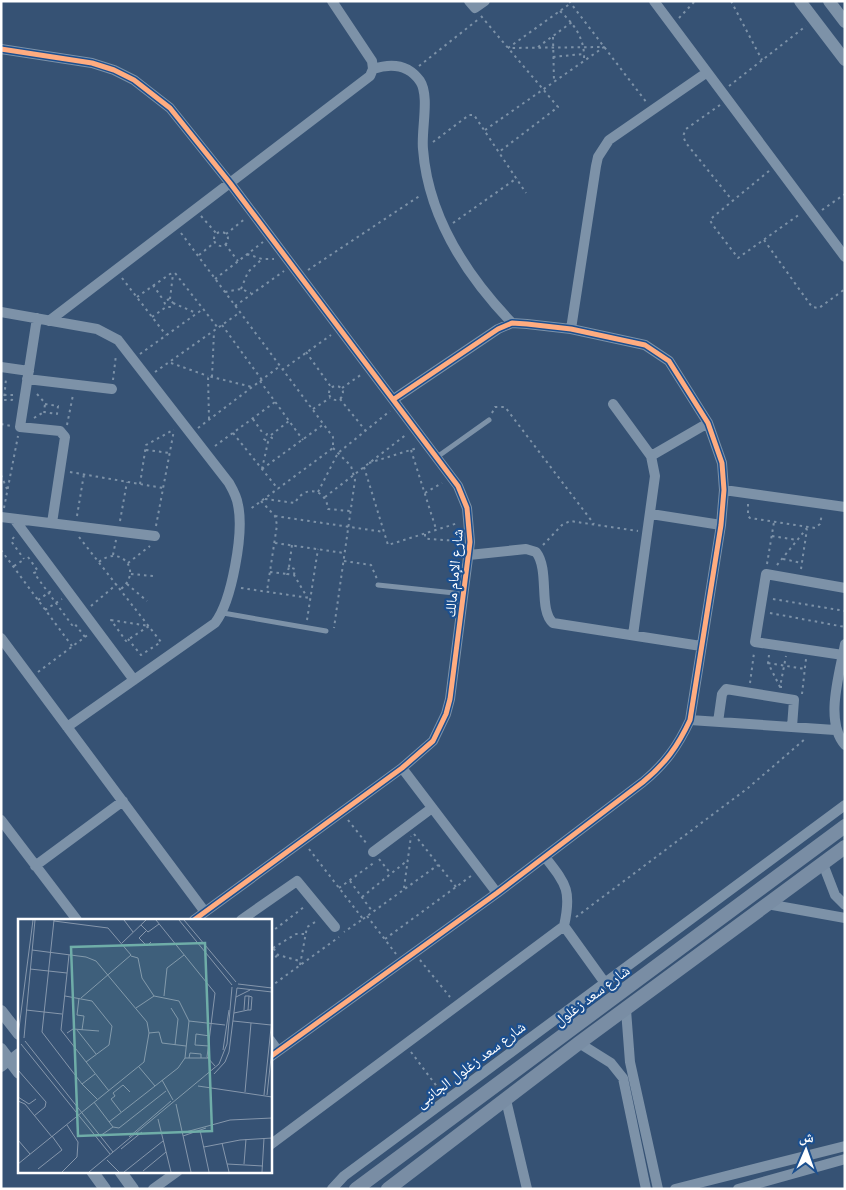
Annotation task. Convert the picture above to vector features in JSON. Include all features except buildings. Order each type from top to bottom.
[{"type":"main road","name":"شارع سعد زغلول","points":[[356,1189],[845,826]]},
{"type":"main road","name":"شارع سعد زغلول","points":[[388,1189],[579,1043],[845,847]]},
{"type":"main road","points":[[684,945],[694,958]]},
{"type":"street","points":[[49,321],[370,76],[373,69],[372,61],[332,1]]},
{"type":"street","points":[[475,9],[485,1]]},
{"type":"street","points":[[654,1],[845,257]]},
{"type":"street","points":[[800,1],[845,60]]},
{"type":"street","points":[[829,1],[845,22]]},
{"type":"street","name":"شارع الإمام مالك","points":[[1,49],[92,63],[134,80],[170,108],[286,256],[451,477],[463,497],[469,519],[469,555],[453,684],[446,714],[432,741],[402,768],[195,919]]},
{"type":"street","points":[[373,69],[386,65],[400,66],[412,72],[421,82],[425,96],[423,150],[431,189],[445,228],[474,279],[512,323]]},
{"type":"street","points":[[571,330],[598,157],[609,140],[706,73]]},
{"type":"street","points":[[1,312],[97,329],[118,340],[230,483],[237,500],[240,517],[231,586],[223,613],[215,623],[67,727]]},
{"type":"street","points":[[37,318],[20,426],[60,431],[65,437],[52,523]]},
{"type":"street","points":[[274,1054],[497,893],[663,765],[679,744],[690,720],[721,525],[724,490],[722,462],[708,423],[669,361],[654,349],[645,345],[571,330],[512,323],[498,329],[396,402]]},
{"type":"street","points":[[4,368],[75,385],[112,390]]},
{"type":"street","points":[[613,404],[650,456],[655,476],[633,635]]},
{"type":"street","points":[[650,456],[708,423]]},
{"type":"street","points":[[724,490],[845,507]]},
{"type":"street","points":[[651,514],[721,525]]},
{"type":"street","points":[[2,517],[155,536]]},
{"type":"street","points":[[14,519],[134,680]]},
{"type":"street","points":[[469,555],[526,550],[536,552],[542,562],[550,621],[701,646]]},
{"type":"street","points":[[845,588],[768,574],[762,598],[756,642],[808,649],[844,650],[834,711],[835,730],[845,745]]},
{"type":"street","points":[[1,638],[205,912]]},
{"type":"street","points":[[718,722],[723,690],[795,695],[792,727]]},
{"type":"street","points":[[690,720],[835,730]]},
{"type":"street","points":[[402,768],[497,893]]},
{"type":"street","points":[[35,866],[123,801]]},
{"type":"street","name":"شارع سعد زغلول الجانبى","points":[[332,1189],[344,1176],[845,805]]},
{"type":"street","points":[[376,855],[432,808]]},
{"type":"street","points":[[1,820],[76,919]]},
{"type":"street","points":[[271,1144],[564,926],[567,912],[565,882],[545,857]]},
{"type":"street","points":[[823,864],[835,895],[845,906]]},
{"type":"street","points":[[243,919],[294,881],[300,882],[335,927]]},
{"type":"street","points":[[767,904],[845,918]]},
{"type":"street","points":[[564,926],[605,983]]},
{"type":"street","points":[[626,1010],[633,1076],[658,1189]]},
{"type":"street","points":[[1,1011],[18,1033]]},
{"type":"street","points":[[579,1043],[612,1063],[623,1078],[646,1189]]},
{"type":"street","points":[[1,1049],[18,1072]]},
{"type":"street","points":[[506,1100],[527,1189]]},
{"type":"street","points":[[675,1189],[845,1146]]},
{"type":"street","points":[[738,1189],[769,1184],[845,1159]]},
{"type":"street","points":[[93,1172],[105,1189]]},
{"type":"street","points":[[121,1172],[133,1189]]},
{"type":"street","points":[[153,1189],[177,1172]]},
{"type":"lane","points":[[436,458],[489,420]]},
{"type":"lane","points":[[378,585],[465,594]]},
{"type":"lane","points":[[223,613],[326,631]]},
{"type":"path","points":[[670,24],[682,16],[695,1]]},
{"type":"path","points":[[731,1],[762,60]]},
{"type":"path","points":[[508,48],[570,2],[653,110]]},
{"type":"path","points":[[412,72],[475,9],[556,104],[556,110],[500,152]]},
{"type":"path","points":[[560,11],[572,22],[583,47],[584,61]]},
{"type":"path","points":[[732,200],[686,143],[683,136],[686,129],[762,60],[814,20]]},
{"type":"path","points":[[538,48],[572,22]]},
{"type":"path","points":[[552,37],[554,82]]},
{"type":"path","points":[[508,48],[604,47]]},
{"type":"path","points":[[485,130],[604,47]]},
{"type":"path","points":[[553,57],[584,54]]},
{"type":"path","points":[[423,150],[469,115],[478,118],[526,194]]},
{"type":"path","points":[[776,165],[710,220],[735,256],[742,257],[764,240],[845,194]]},
{"type":"path","points":[[445,228],[517,178]]},
{"type":"path","points":[[300,275],[431,189]]},
{"type":"path","points":[[196,209],[216,233]]},
{"type":"path","points":[[226,234],[252,213]]},
{"type":"path","points":[[175,225],[324,424],[333,437],[333,448],[351,466],[354,474],[335,626],[326,631]]},
{"type":"path","points":[[216,233],[222,232],[226,234]]},
{"type":"path","points":[[215,242],[216,233]]},
{"type":"path","points":[[225,244],[228,239],[226,234]]},
{"type":"path","points":[[215,279],[270,236]]},
{"type":"path","points":[[764,240],[812,307],[819,308],[845,289]]},
{"type":"path","points":[[199,256],[215,242]]},
{"type":"path","points":[[215,242],[220,245],[225,244]]},
{"type":"path","points":[[225,244],[238,262]]},
{"type":"path","points":[[247,254],[262,259],[286,256]]},
{"type":"path","points":[[241,289],[248,272],[262,259]]},
{"type":"path","points":[[235,306],[292,265]]},
{"type":"path","points":[[116,270],[166,335]]},
{"type":"path","points":[[137,296],[173,274],[179,276],[218,328]]},
{"type":"path","points":[[173,274],[170,299],[173,303],[197,313]]},
{"type":"path","points":[[153,285],[166,307]]},
{"type":"path","points":[[225,292],[241,289],[252,293]]},
{"type":"path","points":[[164,301],[170,299]]},
{"type":"path","points":[[152,317],[166,307],[171,307],[173,303]]},
{"type":"path","points":[[132,359],[203,309]]},
{"type":"path","points":[[147,378],[240,313]]},
{"type":"path","points":[[222,325],[303,440]]},
{"type":"path","points":[[282,370],[340,328]]},
{"type":"path","points":[[212,377],[214,331]]},
{"type":"path","points":[[112,390],[118,340]]},
{"type":"path","points":[[306,352],[331,387]]},
{"type":"path","points":[[169,363],[208,376],[252,387]]},
{"type":"path","points":[[190,433],[280,366]]},
{"type":"path","points":[[4,368],[3,400],[12,400],[13,395],[4,395]]},
{"type":"path","points":[[342,388],[370,368]]},
{"type":"path","points":[[208,376],[209,419]]},
{"type":"path","points":[[65,437],[75,385]]},
{"type":"path","points":[[330,398],[328,392],[331,387],[337,385],[342,388]]},
{"type":"path","points":[[340,399],[343,394],[342,388]]},
{"type":"path","points":[[313,410],[330,398]]},
{"type":"path","points":[[330,398],[334,400],[340,399]]},
{"type":"path","points":[[340,399],[365,431]]},
{"type":"path","points":[[206,453],[275,402]]},
{"type":"path","points":[[318,492],[338,453],[396,402]]},
{"type":"path","points":[[45,404],[58,406],[57,414],[44,412],[45,404]]},
{"type":"path","points":[[489,420],[495,407],[505,407],[594,524]]},
{"type":"path","points":[[128,563],[152,544],[155,536],[176,416]]},
{"type":"path","points":[[252,418],[264,435],[264,440],[268,442]]},
{"type":"path","points":[[264,435],[271,435],[289,421]]},
{"type":"path","points":[[262,469],[324,424]]},
{"type":"path","points":[[2,517],[20,426]]},
{"type":"path","points":[[325,497],[415,428]]},
{"type":"path","points":[[140,484],[146,446],[174,430]]},
{"type":"path","points":[[233,433],[278,489]]},
{"type":"path","points":[[262,469],[268,442],[272,438],[271,435]]},
{"type":"path","points":[[367,464],[427,445]]},
{"type":"path","points":[[240,517],[333,448]]},
{"type":"path","points":[[146,450],[170,453]]},
{"type":"path","points":[[411,450],[436,530]]},
{"type":"path","points":[[364,467],[388,545],[469,519]]},
{"type":"path","points":[[60,470],[163,488]]},
{"type":"path","points":[[84,474],[73,526],[161,642],[141,655],[128,639]]},
{"type":"path","points":[[1,475],[7,490]]},
{"type":"path","points":[[424,493],[451,477]]},
{"type":"path","points":[[113,555],[127,482]]},
{"type":"path","points":[[265,498],[295,503],[304,492],[318,492],[325,497],[328,508],[350,511]]},
{"type":"path","points":[[749,494],[748,516],[807,527],[818,527],[824,504]]},
{"type":"path","points":[[261,501],[275,516],[278,525],[266,591]]},
{"type":"path","points":[[275,516],[384,532]]},
{"type":"path","points":[[536,552],[562,525],[570,521],[648,533]]},
{"type":"path","points":[[768,574],[774,522]]},
{"type":"path","points":[[768,574],[807,527]]},
{"type":"path","points":[[800,580],[807,527]]},
{"type":"path","points":[[10,532],[15,538],[11,541],[24,559]]},
{"type":"path","points":[[425,534],[425,538],[429,539],[470,542]]},
{"type":"path","points":[[772,536],[797,540]]},
{"type":"path","points":[[275,542],[344,553]]},
{"type":"path","points":[[287,574],[292,545]]},
{"type":"path","points":[[306,627],[309,597],[318,549]]},
{"type":"path","points":[[1,550],[72,646]]},
{"type":"path","points":[[13,567],[37,550]]},
{"type":"path","points":[[99,562],[105,557],[113,555],[121,557],[128,563],[131,574],[127,584],[121,589]]},
{"type":"path","points":[[28,557],[38,571],[34,573],[72,625],[74,622],[85,637]]},
{"type":"path","points":[[782,559],[802,563]]},
{"type":"path","points":[[344,561],[371,565],[378,585]]},
{"type":"path","points":[[289,567],[295,569],[294,575],[309,597]]},
{"type":"path","points":[[270,572],[294,575]]},
{"type":"path","points":[[131,574],[153,576]]},
{"type":"path","points":[[38,600],[62,584]]},
{"type":"path","points":[[83,612],[117,584]]},
{"type":"path","points":[[127,584],[147,601]]},
{"type":"path","points":[[231,586],[309,597]]},
{"type":"path","points":[[45,610],[69,594]]},
{"type":"path","points":[[762,598],[845,611]]},
{"type":"path","points":[[760,611],[845,627]]},
{"type":"path","points":[[111,620],[149,626],[126,641],[111,620]]},
{"type":"path","points":[[30,677],[96,629]]},
{"type":"path","points":[[748,692],[756,642]]},
{"type":"path","points":[[770,644],[768,664],[780,687]]},
{"type":"path","points":[[780,687],[787,647]]},
{"type":"path","points":[[802,691],[795,695],[801,700],[808,649]]},
{"type":"path","points":[[768,664],[805,669]]},
{"type":"path","points":[[780,687],[788,688]]},
{"type":"path","points":[[564,926],[748,788],[787,756],[816,728]]},
{"type":"path","points":[[404,889],[412,831],[456,887]]},
{"type":"path","points":[[339,888],[350,881],[376,855]]},
{"type":"path","points":[[362,897],[408,860]]},
{"type":"path","points":[[362,919],[438,865]]},
{"type":"path","points":[[385,939],[479,870]]},
{"type":"path","points":[[350,881],[373,912]]},
{"type":"path","points":[[271,932],[313,899]]},
{"type":"path","points":[[300,965],[307,928],[326,915]]},
{"type":"path","points":[[367,916],[402,961]]},
{"type":"path","points":[[273,948],[296,934],[306,934]]},
{"type":"path","points":[[271,945],[278,955],[300,961]]},
{"type":"path","points":[[414,952],[457,1005]]},
{"type":"path","points":[[271,960],[278,955]]},
{"type":"path","points":[[406,1044],[447,1100]]},
{"type":"cycle path","points":[[1,49],[92,63],[114,70],[134,80],[170,108],[230,183],[458,486],[467,508],[470,542],[450,699],[446,714],[433,741],[402,768],[195,919]]},
{"type":"cycle path","points":[[271,1056],[497,893],[643,782],[670,754],[690,720],[721,525],[724,490],[722,463],[708,423],[669,361],[645,345],[571,329],[512,323],[498,329],[394,399]]}]
